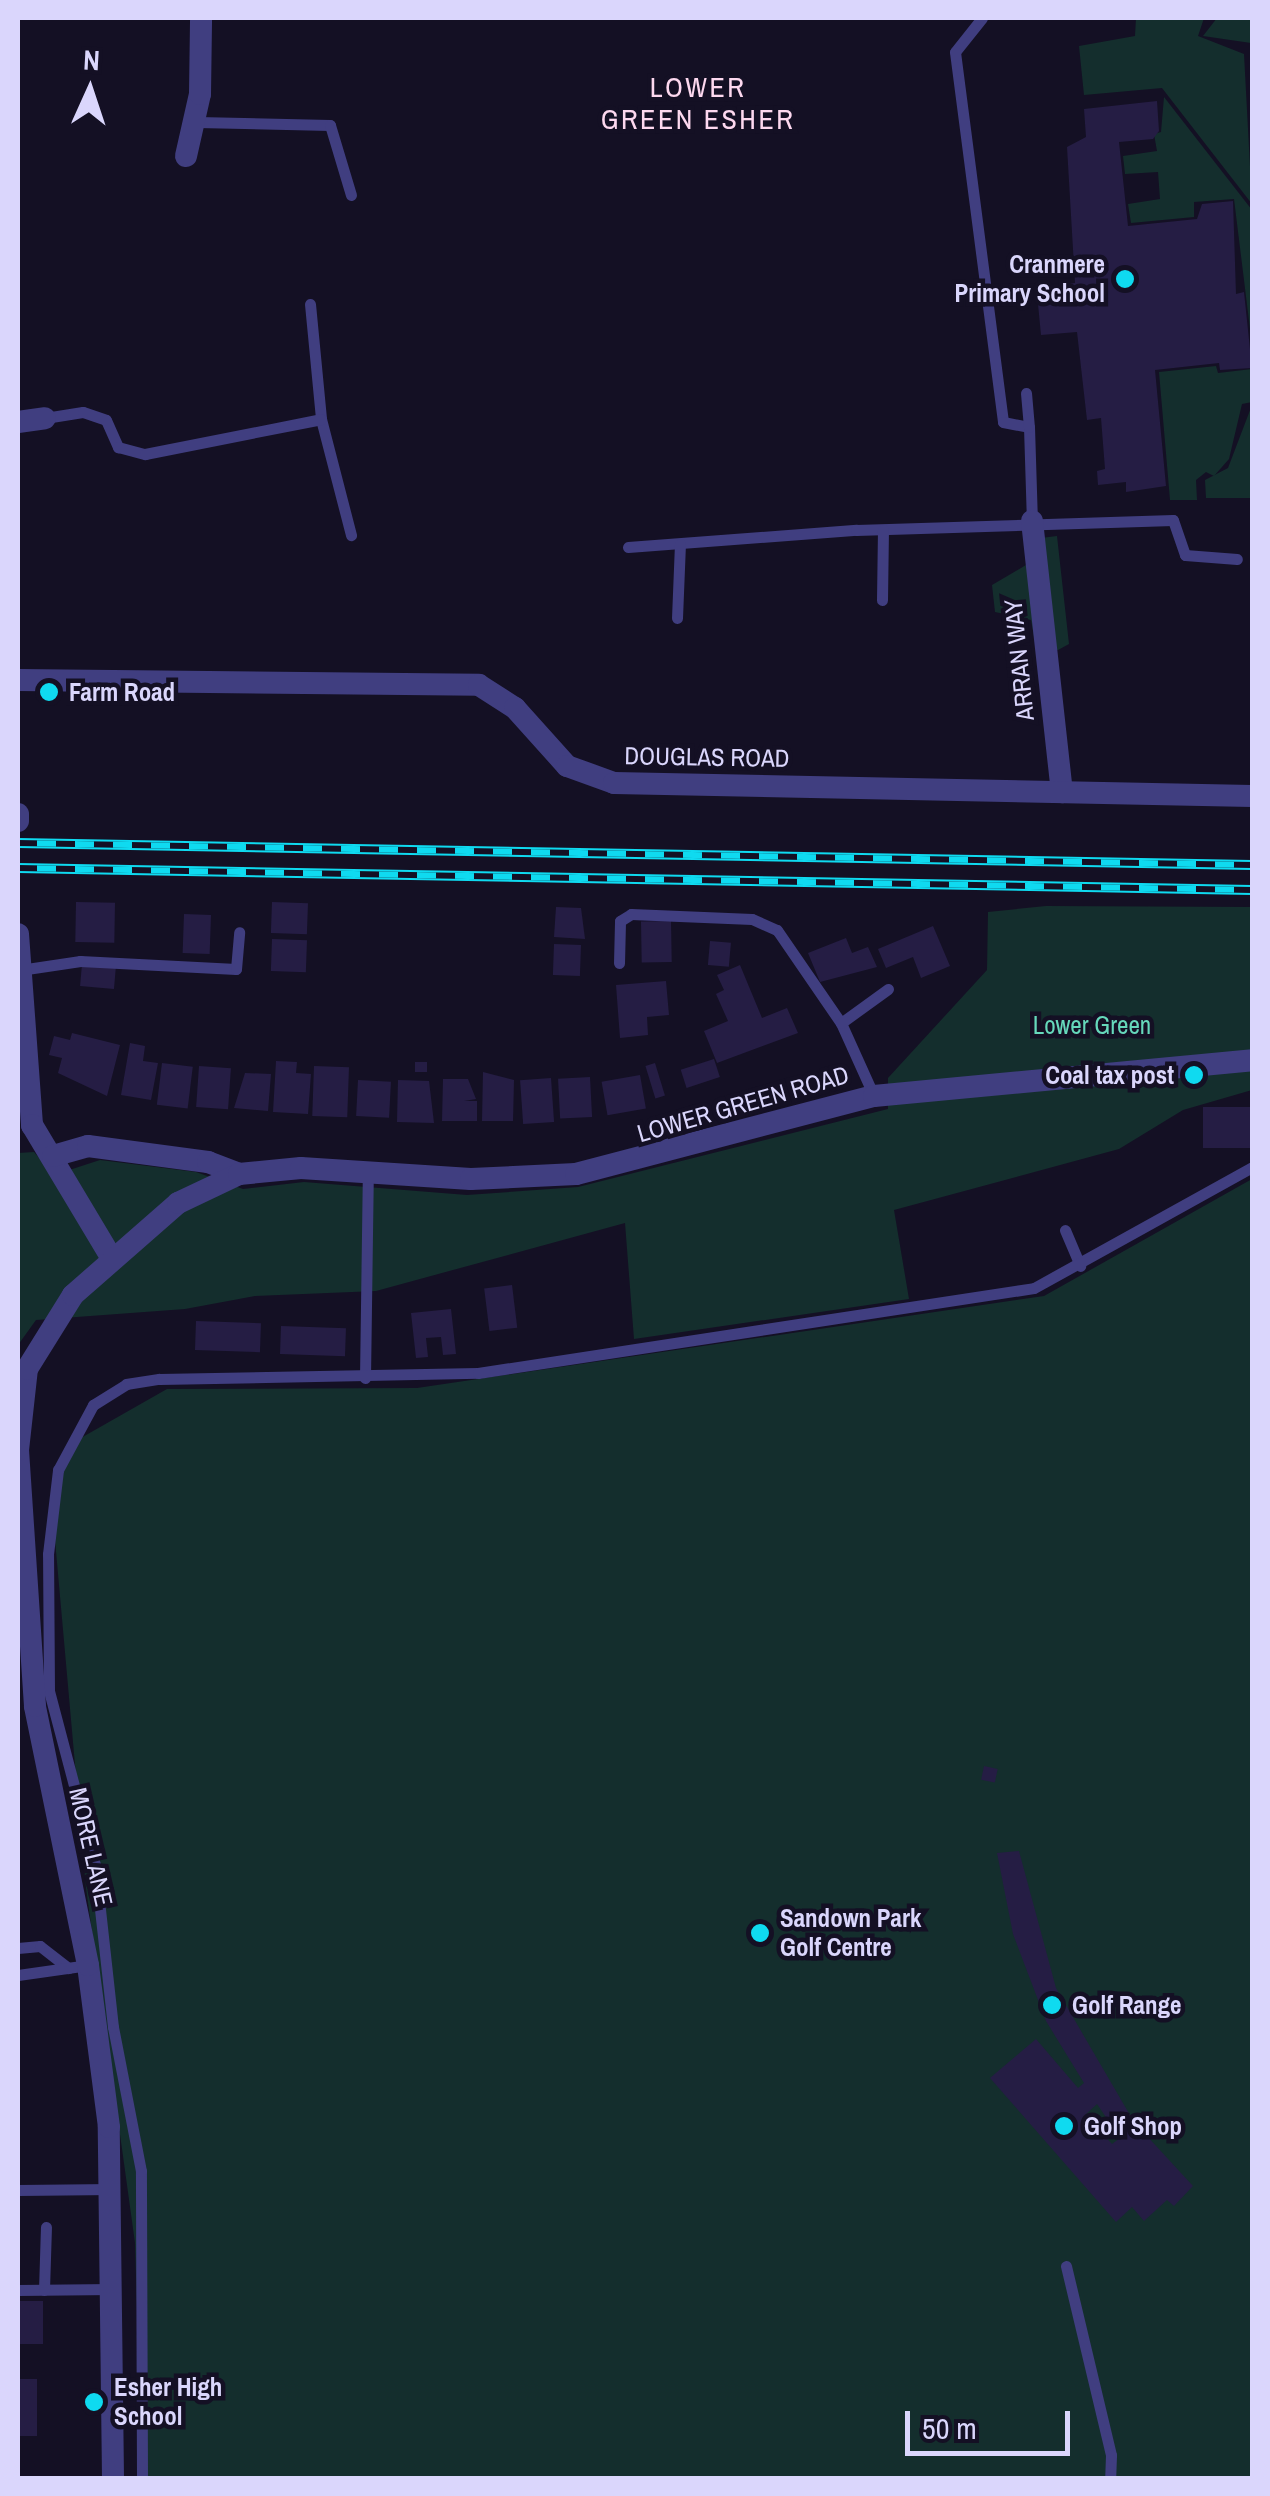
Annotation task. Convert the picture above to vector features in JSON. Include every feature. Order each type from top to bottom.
[{"type":"street","points":[[186,156],[197,122],[200,18]]},
{"type":"street","points":[[18,422],[45,418]]},
{"type":"street","name":"ARRAN WAY","points":[[1032,522],[1062,792]]},
{"type":"street","name":"DOUGLAS ROAD","points":[[18,680],[479,685],[515,708],[567,766],[614,783],[1252,796]]},
{"type":"street","points":[[18,934],[27,1100],[32,1125],[111,1256]]},
{"type":"street","name":"LOWER GREEN ROAD","points":[[368,1174],[576,1174],[874,1096],[1252,1060]]},
{"type":"street","points":[[54,1156],[88,1146],[208,1162],[239,1174]]},
{"type":"street","name":"MORE LANE","points":[[113,2478],[112,2189],[78,1967],[26,1707],[18,1450],[22,1373],[43,1335],[111,1256],[178,1203],[239,1174],[301,1168],[368,1174]]},
{"type":"lane","points":[[982,18],[955,52],[1003,422],[1030,426]]},
{"type":"lane","points":[[197,122],[330,124],[351,195]]},
{"type":"lane","points":[[310,304],[320,419],[351,535]]},
{"type":"lane","points":[[1026,394],[1032,522]]},
{"type":"lane","points":[[45,418],[83,412],[106,420],[118,447],[145,454],[320,419]]},
{"type":"lane","points":[[628,548],[1032,522],[1173,520],[1185,556],[1237,558]]},
{"type":"lane","points":[[882,600],[883,530]]},
{"type":"lane","points":[[677,618],[680,544]]},
{"type":"lane","points":[[619,963],[620,921],[630,914],[752,920],[777,930],[840,1023],[874,1096]]},
{"type":"lane","points":[[20,970],[80,961],[236,969],[239,932]]},
{"type":"lane","points":[[840,1023],[888,989]]},
{"type":"lane","points":[[142,2478],[141,2172],[113,2027],[95,1865],[49,1691],[48,1554],[58,1470],[93,1404],[126,1384],[478,1373],[1034,1288],[1080,1266],[1252,1167]]},
{"type":"lane","points":[[365,1378],[368,1174]]},
{"type":"lane","points":[[1065,1230],[1080,1266]]},
{"type":"lane","points":[[18,1948],[40,1946],[78,1967]]},
{"type":"lane","points":[[18,1975],[78,1967]]},
{"type":"lane","points":[[18,2190],[112,2189]]},
{"type":"lane","points":[[44,2290],[46,2226]]},
{"type":"lane","points":[[1066,2266],[1111,2456],[1110,2478]]},
{"type":"lane","points":[[18,2290],[114,2289]]},
{"type":"green space","points":[[1136,18],[1204,18],[1198,36],[1244,54],[1252,204],[1162,88],[1084,95],[1079,46],[1135,36]]},
{"type":"green space","points":[[1217,18],[1252,18],[1252,94],[1251,43],[1203,36]]},
{"type":"green space","points":[[1164,97],[1252,210],[1252,345],[1234,199],[1194,202],[1194,217],[1131,223],[1128,204],[1160,199],[1158,172],[1125,174],[1123,156],[1157,151],[1154,134],[1161,132]]},
{"type":"green space","points":[[1216,366],[1218,373],[1252,369],[1252,402],[1242,404],[1229,459],[1214,476],[1206,472],[1196,480],[1197,500],[1170,500],[1159,372]]},
{"type":"green space","points":[[1252,405],[1252,498],[1206,498],[1205,480],[1228,468]]},
{"type":"green space","points":[[1057,536],[1069,644],[1058,650],[1036,648],[1031,620],[995,612],[992,585],[1026,565],[1041,538]]},
{"type":"green space","name":"Lower Green","points":[[1046,906],[1252,907],[1252,1090],[1183,1110],[1119,1149],[894,1210],[909,1299],[634,1339],[625,1223],[376,1291],[255,1296],[185,1309],[36,1320],[18,1345],[18,1153],[34,1152],[54,1175],[100,1160],[196,1172],[243,1189],[304,1182],[467,1195],[578,1187],[888,1109],[888,1078],[987,970],[988,912]]},
{"type":"green space","points":[[1252,1179],[1252,2478],[142,2478],[135,2243],[86,1888],[51,1495],[65,1447],[167,1389],[417,1388],[1044,1296]]},
{"type":"building","name":"Cranmere Primary School","points":[[1157,101],[1159,131],[1153,139],[1119,142],[1128,226],[1197,219],[1202,204],[1233,201],[1236,294],[1244,292],[1252,368],[1220,370],[1219,363],[1155,370],[1166,486],[1126,492],[1126,482],[1098,485],[1097,471],[1105,469],[1101,418],[1087,420],[1077,332],[1041,335],[1038,304],[1047,301],[1046,287],[1075,283],[1067,147],[1086,137],[1084,109]]},
{"type":"building","points":[[76,902],[115,903],[114,943],[75,942]]},
{"type":"building","points":[[272,902],[308,903],[307,934],[271,933]]},
{"type":"building","points":[[556,907],[581,908],[585,939],[554,937]]},
{"type":"building","points":[[184,914],[211,915],[210,954],[183,953]]},
{"type":"building","points":[[671,921],[672,962],[642,963],[641,922]]},
{"type":"building","points":[[933,926],[950,966],[921,978],[913,957],[886,968],[878,949]]},
{"type":"building","points":[[846,938],[852,953],[868,947],[877,967],[820,982],[808,953]]},
{"type":"building","points":[[272,939],[307,940],[306,972],[271,971]]},
{"type":"building","points":[[710,941],[731,943],[729,967],[708,965]]},
{"type":"building","points":[[554,944],[581,945],[580,976],[553,975]]},
{"type":"building","points":[[82,964],[116,967],[114,989],[80,986]]},
{"type":"building","points":[[740,965],[762,1018],[787,1008],[798,1033],[717,1063],[704,1031],[728,1021],[716,994],[724,990],[717,975]]},
{"type":"building","points":[[666,981],[669,1015],[647,1017],[648,1035],[620,1038],[616,985]]},
{"type":"building","points":[[72,1033],[120,1045],[107,1096],[58,1073],[62,1058],[49,1055],[54,1036],[70,1040]]},
{"type":"building","points":[[130,1043],[145,1046],[143,1061],[158,1063],[151,1100],[121,1095]]},
{"type":"building","points":[[714,1059],[720,1077],[687,1088],[681,1070]]},
{"type":"building","points":[[276,1061],[297,1062],[296,1073],[311,1074],[308,1114],[273,1112]]},
{"type":"building","points":[[415,1062],[427,1062],[427,1072],[415,1072]]},
{"type":"building","points":[[162,1063],[193,1067],[188,1108],[157,1105]]},
{"type":"building","points":[[655,1063],[665,1096],[655,1098],[645,1066]]},
{"type":"building","points":[[199,1066],[231,1068],[228,1109],[196,1107]]},
{"type":"building","points":[[314,1066],[349,1067],[347,1117],[312,1116]]},
{"type":"building","points":[[483,1072],[514,1080],[513,1121],[482,1121]]},
{"type":"building","points":[[245,1073],[271,1074],[268,1111],[234,1108]]},
{"type":"building","points":[[640,1075],[646,1108],[607,1115],[602,1082]]},
{"type":"building","points":[[590,1077],[592,1117],[560,1119],[558,1079]]},
{"type":"building","points":[[551,1078],[554,1122],[523,1124],[520,1080]]},
{"type":"building","points":[[443,1079],[468,1079],[476,1099],[464,1101],[477,1101],[477,1121],[442,1121]]},
{"type":"building","points":[[358,1080],[391,1082],[389,1118],[356,1116]]},
{"type":"building","points":[[398,1080],[429,1081],[434,1123],[397,1122]]},
{"type":"building","points":[[1203,1107],[1252,1107],[1252,1148],[1203,1148]]},
{"type":"building","points":[[512,1285],[517,1328],[489,1331],[484,1288]]},
{"type":"building","points":[[451,1309],[456,1354],[443,1355],[441,1337],[426,1338],[428,1357],[416,1358],[411,1313]]},
{"type":"building","points":[[196,1321],[261,1323],[260,1352],[195,1350]]},
{"type":"building","points":[[281,1326],[346,1328],[345,1356],[280,1354]]},
{"type":"building","points":[[984,1766],[998,1769],[995,1783],[981,1780]]},
{"type":"building","points":[[1019,1851],[1056,1988],[1134,2122],[1193,2186],[1174,2206],[1167,2200],[1144,2221],[1132,2207],[1116,2222],[990,2078],[1036,2039],[1078,2088],[1084,2083],[1046,2021],[1013,1934],[997,1853]],"holes":[[[1097,2104],[1120,2138],[1112,2144],[1085,2115]]]},
{"type":"building","points":[[18,2301],[43,2301],[43,2344],[18,2344]]},
{"type":"building","points":[[18,2379],[37,2379],[37,2436],[18,2436]]},
{"type":"railway","points":[[18,843],[1252,865]]},
{"type":"railway","points":[[18,868],[1252,890]]},
{"type":"place","name":"Cranmere Primary School","points":[[1125,279]]},
{"type":"place","name":"Farm Road","points":[[49,692]]},
{"type":"place","name":"Coal tax post","points":[[1194,1075]]},
{"type":"place","name":"Sandown Park Golf Centre","points":[[760,1933]]},
{"type":"place","name":"Golf Range","points":[[1052,2005]]},
{"type":"place","name":"Golf Shop","points":[[1064,2126]]},
{"type":"place","name":"Esher High School","points":[[94,2402]]},
{"type":"district","name":"LOWER GREEN ESHER","points":[[698,103]]}]
